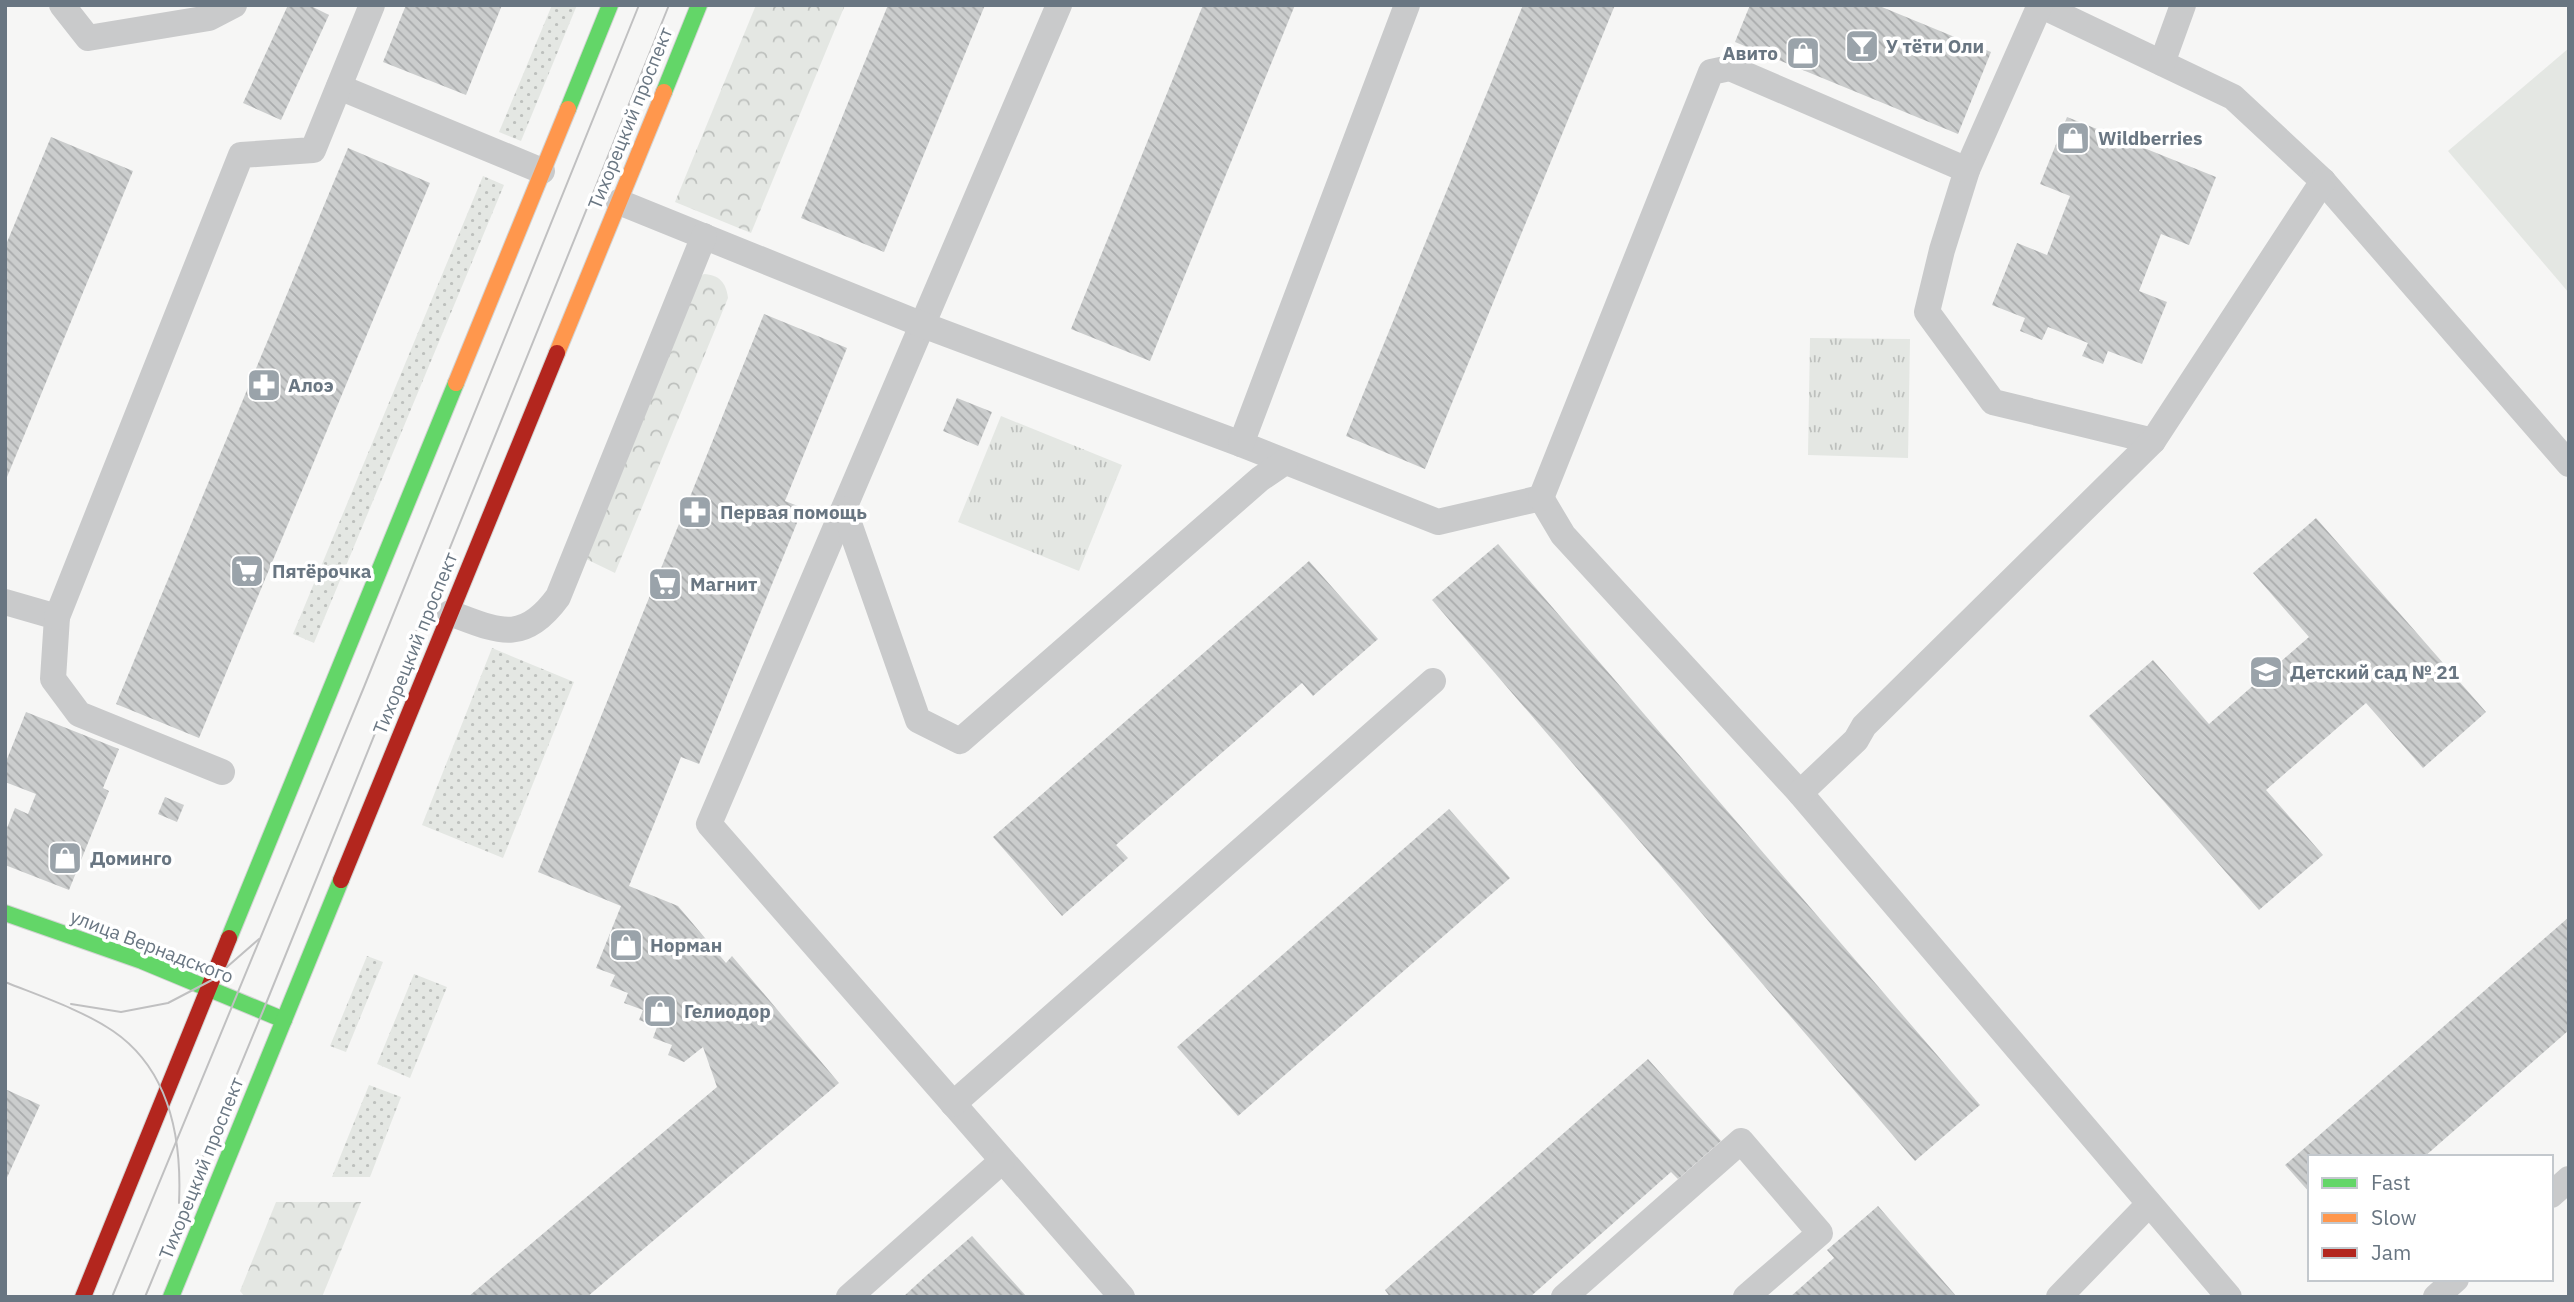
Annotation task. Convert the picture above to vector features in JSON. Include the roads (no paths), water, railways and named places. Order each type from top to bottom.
[{"type":"main road","points":[[83,1297],[610,5]]},
{"type":"main road","name":"Тихорецкий проспект","points":[[171,1297],[699,5]]},
{"type":"main road","name":"улица Вернадского","points":[[5,913],[142,961],[284,1020]]},
{"type":"lane","points":[[62,5],[88,38],[209,18],[234,5]]},
{"type":"lane","points":[[1059,5],[709,824],[1122,1297]]},
{"type":"lane","points":[[1241,444],[1407,5]]},
{"type":"lane","points":[[2153,442],[1993,402],[1927,312],[1942,250],[1968,170],[2040,5],[2233,97],[2323,181],[2569,464]]},
{"type":"lane","points":[[2162,63],[2183,5]]},
{"type":"lane","points":[[222,772],[79,714],[52,679],[57,617],[241,155],[313,150],[339,87],[365,9]]},
{"type":"lane","points":[[1541,498],[1711,72],[1730,68],[1968,170]]},
{"type":"lane","points":[[339,87],[542,171]]},
{"type":"lane","points":[[1800,793],[1856,740],[1864,726],[2153,442],[2323,181]]},
{"type":"lane","points":[[618,202],[923,325],[1241,444],[1438,522],[1541,498]]},
{"type":"lane","points":[[450,612],[504,630],[525,627],[545,615],[558,597],[704,236]]},
{"type":"lane","points":[[844,509],[918,720],[960,741],[1260,479],[1285,462]]},
{"type":"lane","points":[[1541,498],[1563,535],[1800,793],[2229,1297]]},
{"type":"lane","points":[[5,602],[57,617]]},
{"type":"lane","points":[[953,1104],[1433,681]]},
{"type":"lane","points":[[1564,1297],[1741,1141],[1819,1233],[1746,1297]]},
{"type":"lane","points":[[849,1297],[1002,1161]]},
{"type":"lane","points":[[2553,1193],[2569,1180]]},
{"type":"lane","points":[[2059,1297],[2149,1204]]},
{"type":"lane","points":[[2436,1297],[2454,1281]]},
{"type":"tram line","points":[[112,1297],[364,687],[639,5]]},
{"type":"tram line","points":[[145,1297],[669,5]]},
{"type":"tram line","points":[[71,1004],[121,1012],[168,1003],[212,980],[259,939]]},
{"type":"tram line","points":[[5,982],[101,1023],[132,1047],[148,1065],[160,1085],[174,1130],[178,1154],[179,1203]]},
{"type":"place","name":"У тёти Оли","points":[[1862,46]]},
{"type":"place","name":"Авито","points":[[1803,53]]},
{"type":"place","name":"Wildberries","points":[[2073,138]]},
{"type":"place","name":"Алоэ","points":[[264,385]]},
{"type":"place","name":"Первая помощь","points":[[695,512]]},
{"type":"place","name":"Пятёрочка","points":[[247,571]]},
{"type":"place","name":"Магнит","points":[[665,584]]},
{"type":"place","name":"Детский сад № 21","points":[[2266,672]]},
{"type":"place","name":"Доминго","points":[[65,858]]},
{"type":"place","name":"Норман","points":[[626,945]]},
{"type":"place","name":"Гелиодор","points":[[660,1011]]}]
